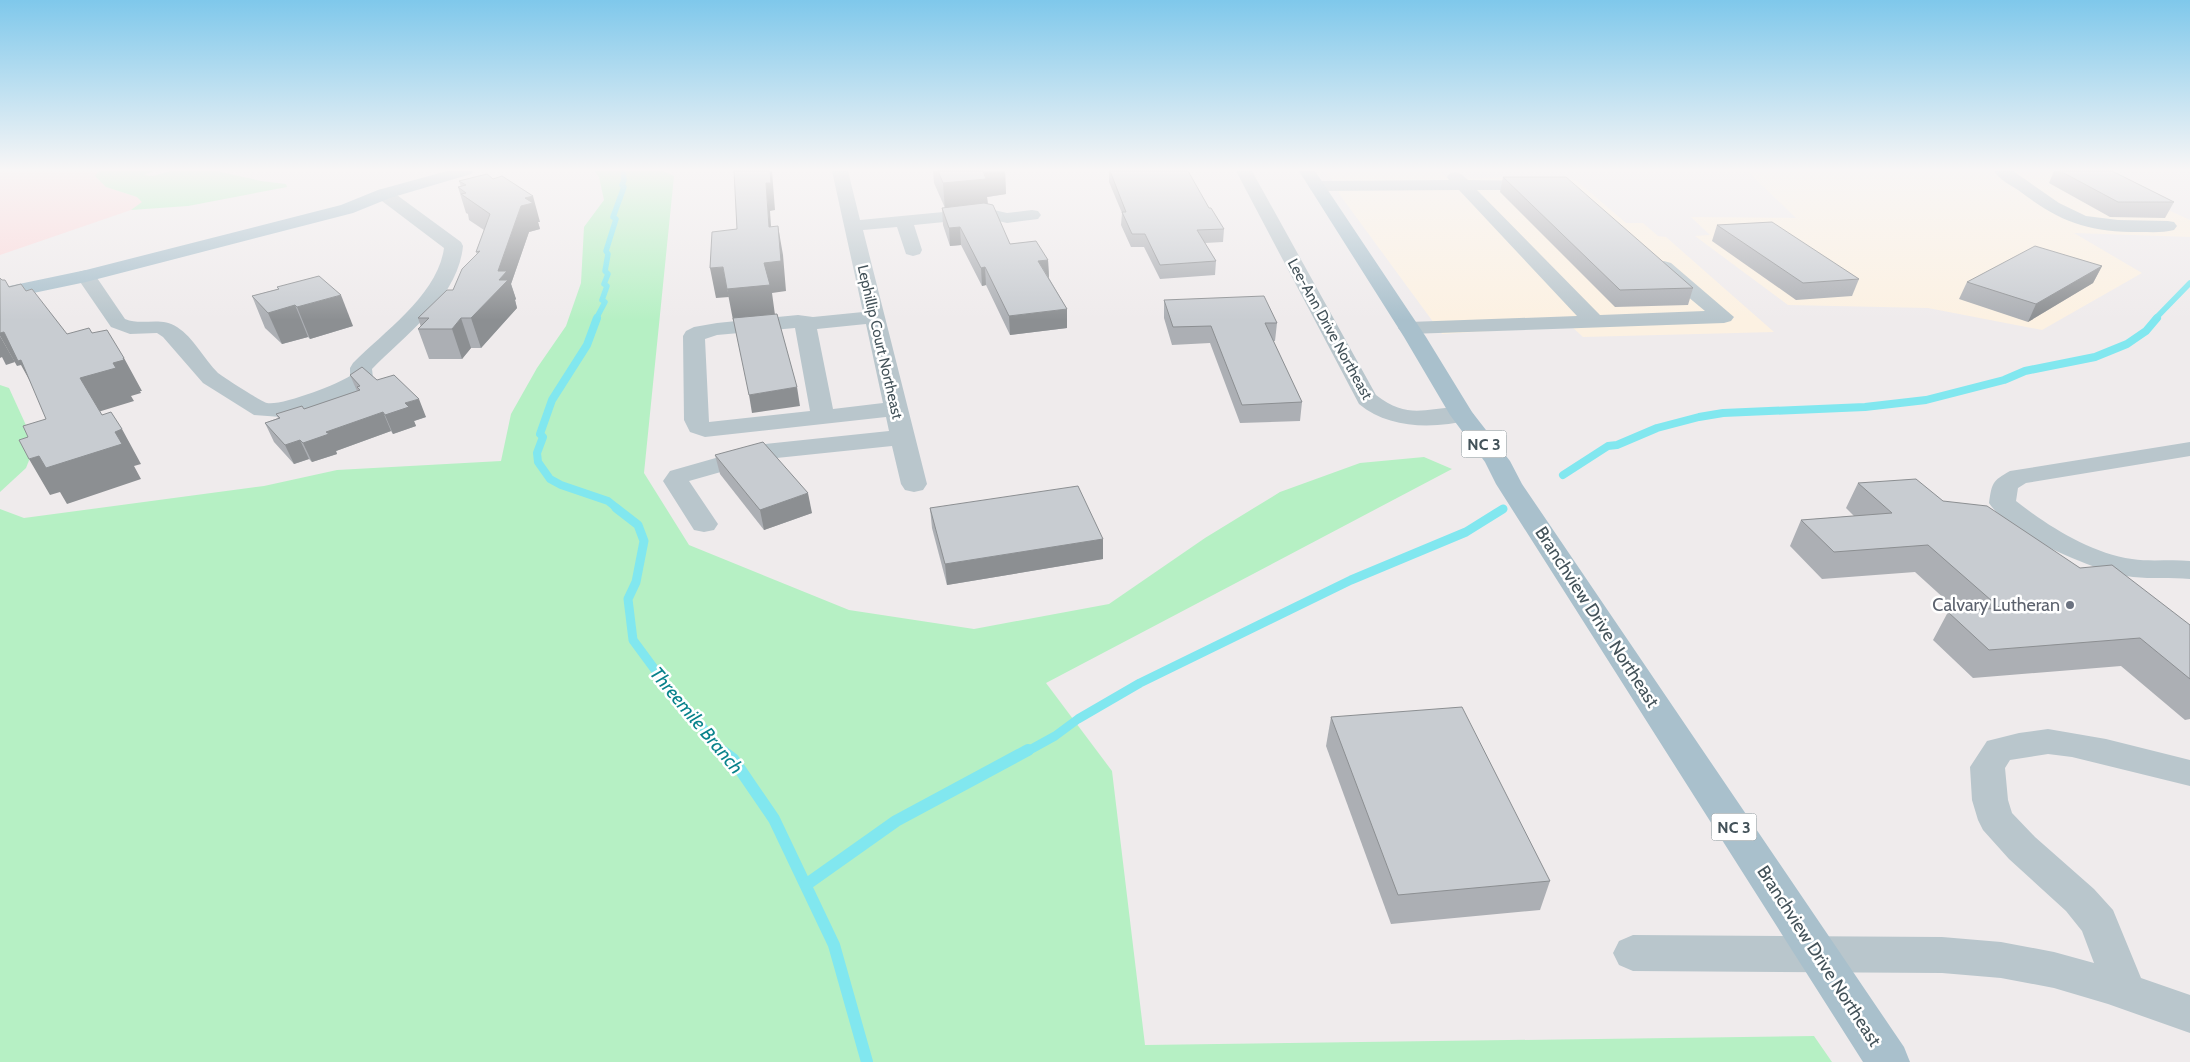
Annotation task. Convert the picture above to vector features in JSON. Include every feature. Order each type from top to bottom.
[{"type":"main road","points":[[0,283],[181,243],[264,221]]},
{"type":"main road","points":[[0,294],[86,276],[302,221]]},
{"type":"main road","name":"Branchview Drive Northeast","points":[[1339,221],[1409,328],[1462,416],[1496,461],[1888,1062]]},
{"type":"street","points":[[86,276],[118,323],[130,328],[161,327],[171,332],[211,378],[262,410],[281,410],[348,388],[362,378],[361,368],[377,350],[409,321],[440,286],[455,253],[454,246],[420,221]]},
{"type":"street","name":"Lephillip Court Northeast","points":[[852,221],[914,484]]},
{"type":"street","points":[[853,226],[917,221]]},
{"type":"street","name":"Lee-Ann Drive Northeast","points":[[1271,221],[1367,399],[1375,407],[1388,415],[1404,418],[1462,416]]},
{"type":"street","points":[[1496,221],[1594,322]]},
{"type":"street","points":[[2083,221],[2101,225],[2168,226]]},
{"type":"street","points":[[904,222],[913,250]]},
{"type":"street","points":[[1409,328],[1724,317],[1649,254]]},
{"type":"street","points":[[875,317],[813,324],[798,321],[717,329],[694,336],[696,420],[699,427],[705,430],[896,409]]},
{"type":"street","points":[[805,322],[824,417]]},
{"type":"street","points":[[704,524],[676,481],[679,476],[765,452],[903,437]]},
{"type":"street","points":[[2190,449],[2019,476],[2005,484],[2002,503],[2020,518],[2050,535],[2103,560],[2130,568],[2190,570]]},
{"type":"street","points":[[2124,991],[2099,922],[2080,900],[2022,848],[1996,820],[1990,800],[1987,767],[1999,750],[2020,745],[2054,742],[2104,750],[2190,773]]},
{"type":"street","points":[[1633,953],[1942,955],[2001,960],[2054,970],[2124,991],[2190,1014]]},
{"type":"shaded area","points":[[0,221],[100,221],[0,255]]},
{"type":"shaded area","points":[[1359,221],[1623,221],[1626,223],[1643,223],[1658,236],[1666,237],[1774,332],[1583,337],[1571,326],[1442,334]]},
{"type":"shaded area","points":[[1695,221],[2190,221],[2190,237],[2074,233],[2142,273],[2042,330],[1928,308],[1788,305],[1695,236],[1710,235]]},
{"type":"green space","points":[[589,221],[669,221],[644,473],[689,545],[849,610],[974,629],[1109,604],[1205,538],[1280,492],[1360,463],[1424,457],[1452,469],[1046,683],[1112,771],[1145,1045],[1814,1036],[1832,1062],[0,1062],[0,509],[24,518],[264,486],[337,470],[501,461],[511,414],[537,368],[566,326],[581,283],[584,227]]},
{"type":"green space","points":[[0,385],[9,388],[35,445],[26,468],[0,492]]},
{"type":"building","points":[[488,221],[516,221],[498,271],[507,271],[499,280],[508,280],[471,318],[461,318],[452,329],[418,329],[429,318],[418,318],[447,290],[453,290],[462,269],[480,251],[476,252]]},
{"type":"building","points":[[737,221],[769,221],[769,227],[778,226],[781,261],[764,263],[770,285],[727,289],[723,267],[710,268],[712,232],[737,229]]},
{"type":"building","points":[[946,221],[1000,221],[1010,244],[1036,241],[1048,260],[1038,261],[1067,309],[1009,316],[985,267],[981,268],[960,227],[949,228]]},
{"type":"building","points":[[1126,221],[1219,221],[1224,229],[1197,230],[1216,261],[1160,265],[1145,234],[1132,234]]},
{"type":"building","points":[[1548,221],[1616,221],[1693,288],[1620,290]]},
{"type":"building","points":[[1772,222],[1859,279],[1803,283],[1717,225]]},
{"type":"building","points":[[2035,246],[2102,266],[2036,304],[1967,282]]},
{"type":"building","points":[[319,276],[341,295],[268,313],[252,296],[279,289],[277,287]]},
{"type":"building","points":[[0,278],[5,280],[9,287],[21,284],[26,291],[32,289],[67,334],[89,328],[92,333],[107,330],[124,360],[113,363],[116,368],[80,378],[102,415],[111,412],[122,429],[115,432],[122,444],[46,468],[39,456],[29,459],[19,440],[28,437],[23,426],[46,419],[21,360],[18,361],[4,332],[0,333]]},
{"type":"building","points":[[1264,296],[1277,323],[1265,323],[1302,402],[1242,405],[1211,326],[1173,327],[1164,300]]},
{"type":"building","points":[[777,314],[797,387],[749,395],[733,318]]},
{"type":"building","points":[[362,367],[377,380],[394,375],[419,399],[405,403],[409,407],[385,415],[383,412],[326,432],[329,434],[303,443],[300,440],[285,445],[265,423],[280,418],[276,414],[302,406],[304,409],[360,390],[357,387],[360,386],[350,375]]},
{"type":"building","points":[[763,442],[808,493],[760,510],[715,455]]},
{"type":"building","points":[[1916,479],[1943,501],[1987,506],[2080,568],[2112,565],[2190,625],[2190,679],[2140,638],[1989,650],[1948,612],[2000,608],[1928,545],[1834,552],[1801,520],[1892,513],[1858,483]]},
{"type":"building","points":[[1078,486],[1103,539],[945,564],[930,508]]},
{"type":"building","points":[[1462,707],[1550,881],[1398,895],[1331,717]]},
{"type":"waterway","name":"Threemile Branch","points":[[596,319],[605,302],[602,300],[607,286],[604,284],[608,274],[605,271],[608,254],[606,251],[616,221]]},
{"type":"waterway","points":[[2155,319],[2190,283]]},
{"type":"waterway","name":"Threemile Branch","points":[[597,318],[587,345],[552,400],[540,434],[543,437],[537,453],[538,462],[550,479],[561,485],[608,501],[618,509]]},
{"type":"waterway","points":[[1563,475],[1608,446],[1617,445],[1657,428],[1699,417],[1723,413],[1865,407],[1926,400],[2004,380],[2025,371],[2095,357],[2127,344],[2146,331],[2157,318]]},
{"type":"waterway","name":"Threemile Branch","points":[[616,508],[638,525],[644,541],[636,582],[628,599],[633,640],[678,701],[697,719],[717,747],[723,752]]},
{"type":"waterway","points":[[1026,752],[1140,683],[1351,580],[1466,532],[1503,509]]},
{"type":"waterway","name":"Threemile Branch","points":[[721,750],[733,759],[774,819],[834,945],[867,1062]]},
{"type":"waterway","points":[[807,884],[896,821],[1028,750]]},
{"type":"place","name":"Calvary Lutheran","points":[[2070,605]]}]
